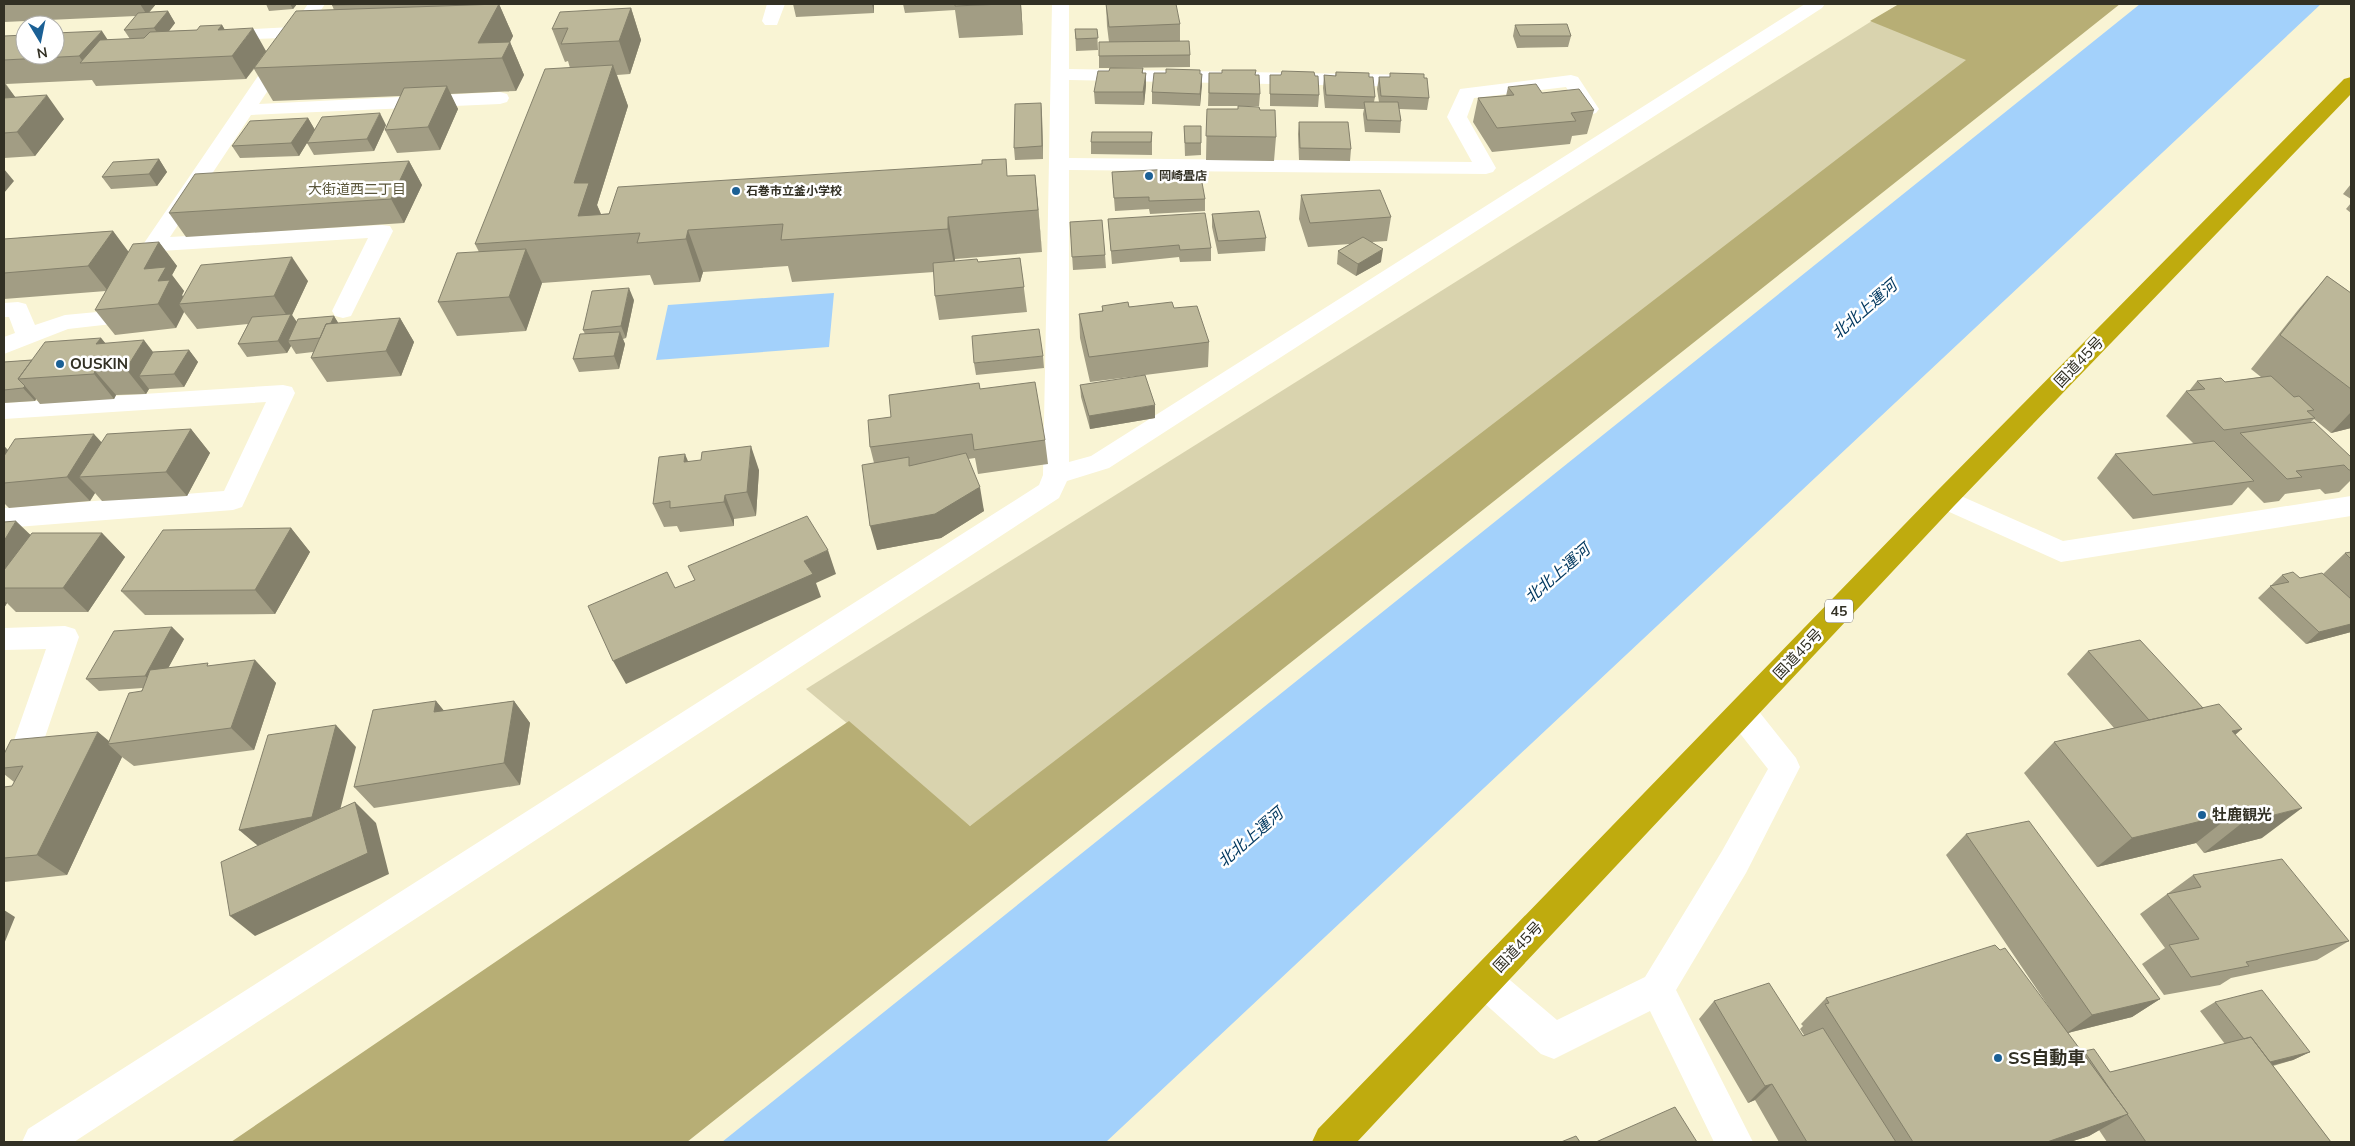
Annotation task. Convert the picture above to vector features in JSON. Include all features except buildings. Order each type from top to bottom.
[{"type":"highway","name":"国道45号","points":[[1331,1142],[1945,499],[2351,83]]},
{"type":"street","points":[[4,346],[65,322],[104,319],[316,4]]},
{"type":"street","points":[[771,21],[776,4]]},
{"type":"street","points":[[41,1142],[1050,491],[1056,475],[1060,4]]},
{"type":"street","points":[[1056,475],[1100,462],[1816,4]]},
{"type":"street","points":[[200,36],[296,32]]},
{"type":"street","points":[[1059,74],[1418,81]]},
{"type":"street","points":[[1058,164],[1486,168],[1457,117],[1467,93],[1571,81],[1589,109]]},
{"type":"street","points":[[244,110],[500,98]]},
{"type":"street","points":[[153,245],[382,231],[343,310]]},
{"type":"street","points":[[4,310],[18,309],[28,337]]},
{"type":"street","points":[[4,411],[283,393],[233,500],[4,518]]},
{"type":"street","points":[[1945,499],[2061,552],[2351,506]]},
{"type":"street","points":[[4,639],[65,637],[27,746]]},
{"type":"street","points":[[1485,982],[1554,1041],[1656,989],[1734,862],[1785,767],[1742,713]]},
{"type":"street","points":[[1656,989],[1734,1142]]},
{"type":"shaded area","points":[[1899,4],[2057,4],[970,826],[806,689]]},
{"type":"shaded area","points":[[1899,4],[2120,4],[687,1142],[231,1142],[849,721],[970,826],[1966,60],[1870,21]]},
{"type":"water","name":"北北上運河","points":[[2140,4],[2321,4],[1106,1142],[722,1142]]},
{"type":"water","points":[[834,293],[829,347],[656,360],[668,305]]},
{"type":"place","name":"岡崎畳店","points":[[1149,176]]},
{"type":"place","name":"石巻市立釜小学校","points":[[736,191]]},
{"type":"place","name":"OUSKIN","points":[[60,364]]},
{"type":"place","name":"牡鹿観光","points":[[2202,815]]},
{"type":"place","name":"SS自動車","points":[[1998,1058]]},
{"type":"district","name":"大街道西二丁目","points":[[357,189]]}]
